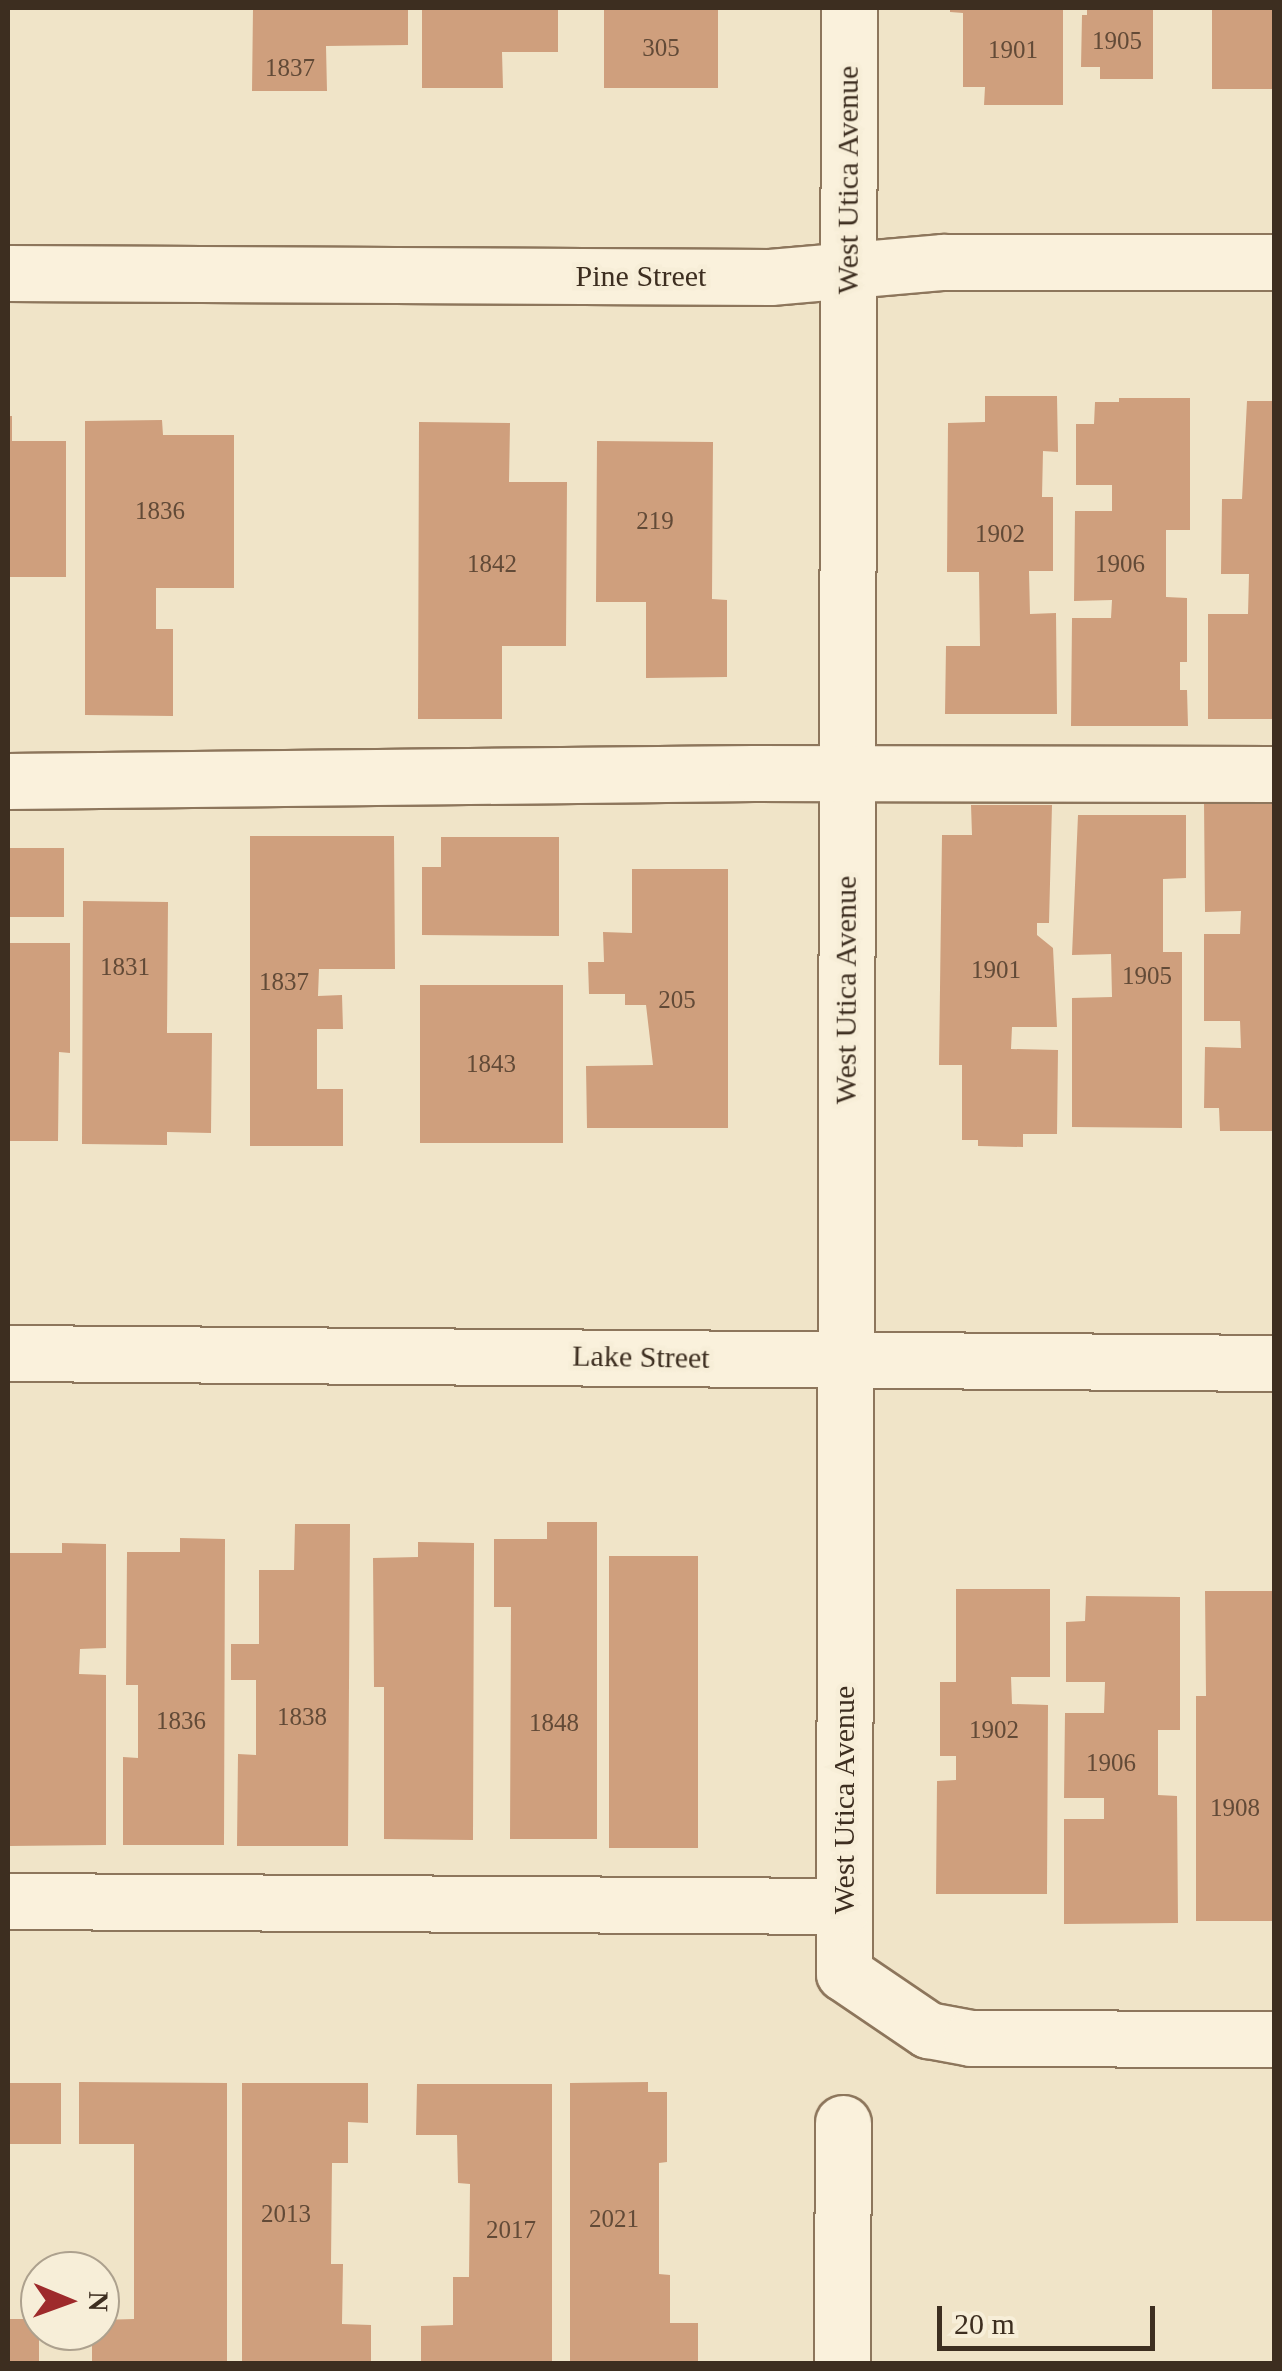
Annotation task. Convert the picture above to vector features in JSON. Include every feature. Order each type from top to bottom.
[{"type":"street","name":"West Utica Avenue","points":[[849,8],[844,1973],[928,2030],[971,2038],[1274,2039]]},
{"type":"street","name":"Pine Street","points":[[8,272],[770,277],[943,262],[1274,262]]},
{"type":"street","points":[[8,781],[846,773],[1274,774]]},
{"type":"street","name":"Lake Street","points":[[8,1353],[1274,1363]]},
{"type":"street","points":[[8,1901],[844,1906]]},
{"type":"street","points":[[842,2364],[843,2123]]},
{"type":"building","points":[[253,8],[408,8],[408,45],[326,46],[327,91],[252,91]]},
{"type":"building","points":[[422,8],[558,8],[558,52],[502,52],[503,88],[422,88]]},
{"type":"building","points":[[604,8],[718,8],[718,88],[604,88]]},
{"type":"building","points":[[950,8],[1063,8],[1063,105],[984,105],[985,87],[963,87],[963,13],[950,12]]},
{"type":"building","points":[[1087,8],[1153,8],[1153,79],[1100,79],[1100,67],[1081,67],[1082,15],[1087,15]]},
{"type":"building","points":[[1212,8],[1274,8],[1274,89],[1212,89]]},
{"type":"building","points":[[985,396],[1057,396],[1058,452],[1043,451],[1042,497],[1053,497],[1053,571],[1029,571],[1030,614],[1056,613],[1057,714],[945,714],[946,646],[980,646],[979,572],[947,572],[948,423],[985,422]]},
{"type":"building","points":[[1119,398],[1190,398],[1190,530],[1166,530],[1166,597],[1187,598],[1187,662],[1180,662],[1180,690],[1187,690],[1188,726],[1071,726],[1072,618],[1111,618],[1112,600],[1074,601],[1075,511],[1112,511],[1112,485],[1076,485],[1076,424],[1094,424],[1095,402],[1119,402]]},
{"type":"building","points":[[1247,401],[1274,401],[1274,719],[1208,719],[1208,614],[1248,614],[1249,574],[1221,574],[1222,499],[1242,499]]},
{"type":"building","points":[[8,416],[12,416],[12,441],[66,441],[66,577],[8,577]]},
{"type":"building","points":[[162,420],[163,435],[234,435],[234,588],[156,588],[156,629],[173,629],[173,716],[85,715],[85,421]]},
{"type":"building","points":[[419,422],[510,423],[509,482],[567,482],[566,646],[502,646],[502,719],[418,719]]},
{"type":"building","points":[[597,441],[713,442],[712,599],[727,600],[727,677],[646,678],[646,602],[596,602]]},
{"type":"building","points":[[1204,802],[1274,803],[1274,1131],[1220,1131],[1219,1108],[1204,1108],[1205,1047],[1241,1048],[1240,1021],[1204,1021],[1204,934],[1240,934],[1241,911],[1205,912]]},
{"type":"building","points":[[971,805],[1052,805],[1049,923],[1037,923],[1037,935],[1053,948],[1057,1027],[1012,1027],[1011,1049],[1058,1050],[1057,1134],[1023,1134],[1023,1147],[978,1146],[978,1140],[962,1140],[962,1065],[939,1065],[942,835],[972,835]]},
{"type":"building","points":[[1078,815],[1186,815],[1186,878],[1163,879],[1163,952],[1182,952],[1182,1128],[1072,1127],[1072,998],[1112,997],[1111,954],[1072,955]]},
{"type":"building","points":[[250,836],[394,836],[395,969],[319,969],[318,996],[342,995],[343,1029],[317,1029],[317,1089],[343,1089],[343,1146],[250,1146]]},
{"type":"building","points":[[441,837],[559,837],[559,936],[422,935],[422,867],[441,867]]},
{"type":"building","points":[[8,848],[64,848],[64,917],[8,917]]},
{"type":"building","points":[[632,869],[728,869],[728,1128],[587,1128],[586,1066],[653,1065],[646,1005],[625,1005],[625,994],[589,994],[588,962],[604,962],[603,932],[632,933]]},
{"type":"building","points":[[83,901],[168,902],[167,1033],[212,1033],[211,1133],[167,1132],[167,1145],[82,1144]]},
{"type":"building","points":[[8,943],[70,943],[70,1053],[59,1052],[58,1141],[8,1141]]},
{"type":"building","points":[[420,985],[563,985],[563,1143],[420,1143]]},
{"type":"building","points":[[547,1522],[597,1522],[597,1839],[510,1839],[511,1607],[494,1607],[494,1539],[547,1539]]},
{"type":"building","points":[[295,1524],[350,1524],[348,1846],[237,1846],[238,1754],[256,1755],[256,1680],[231,1680],[231,1644],[259,1644],[259,1570],[294,1570]]},
{"type":"building","points":[[180,1538],[225,1539],[224,1845],[123,1845],[123,1757],[138,1758],[138,1685],[126,1685],[127,1552],[180,1552]]},
{"type":"building","points":[[418,1542],[474,1543],[473,1840],[384,1839],[384,1687],[374,1687],[373,1558],[418,1557]]},
{"type":"building","points":[[62,1543],[106,1544],[106,1648],[80,1649],[79,1674],[106,1675],[106,1845],[9,1846],[8,1553],[62,1553]]},
{"type":"building","points":[[609,1556],[698,1556],[698,1848],[609,1848]]},
{"type":"building","points":[[956,1589],[1050,1589],[1050,1677],[1011,1677],[1012,1704],[1048,1705],[1047,1894],[936,1894],[937,1781],[956,1780],[956,1756],[940,1756],[940,1682],[956,1682]]},
{"type":"building","points":[[1205,1591],[1274,1591],[1274,1921],[1196,1921],[1196,1696],[1206,1696]]},
{"type":"building","points":[[1086,1596],[1180,1597],[1180,1730],[1158,1730],[1158,1795],[1177,1796],[1178,1923],[1064,1924],[1064,1819],[1104,1819],[1104,1798],[1064,1798],[1065,1713],[1104,1713],[1105,1682],[1066,1682],[1066,1622],[1085,1621]]},
{"type":"building","points":[[79,2082],[227,2083],[227,2364],[92,2364],[92,2351],[120,2351],[120,2319],[134,2319],[134,2144],[79,2144]]},
{"type":"building","points":[[648,2082],[648,2092],[667,2092],[667,2162],[659,2163],[659,2274],[670,2275],[670,2323],[698,2323],[698,2364],[570,2364],[570,2083]]},
{"type":"building","points":[[8,2083],[61,2083],[61,2144],[8,2144]]},
{"type":"building","points":[[242,2083],[368,2083],[368,2123],[348,2122],[348,2163],[332,2163],[331,2264],[343,2264],[342,2324],[371,2325],[371,2364],[242,2364]]},
{"type":"building","points":[[417,2084],[552,2084],[552,2364],[421,2364],[421,2326],[453,2325],[453,2277],[469,2277],[470,2184],[458,2183],[457,2135],[416,2135]]},
{"type":"building","points":[[8,2319],[20,2319],[20,2351],[39,2351],[39,2364],[8,2364]]}]
